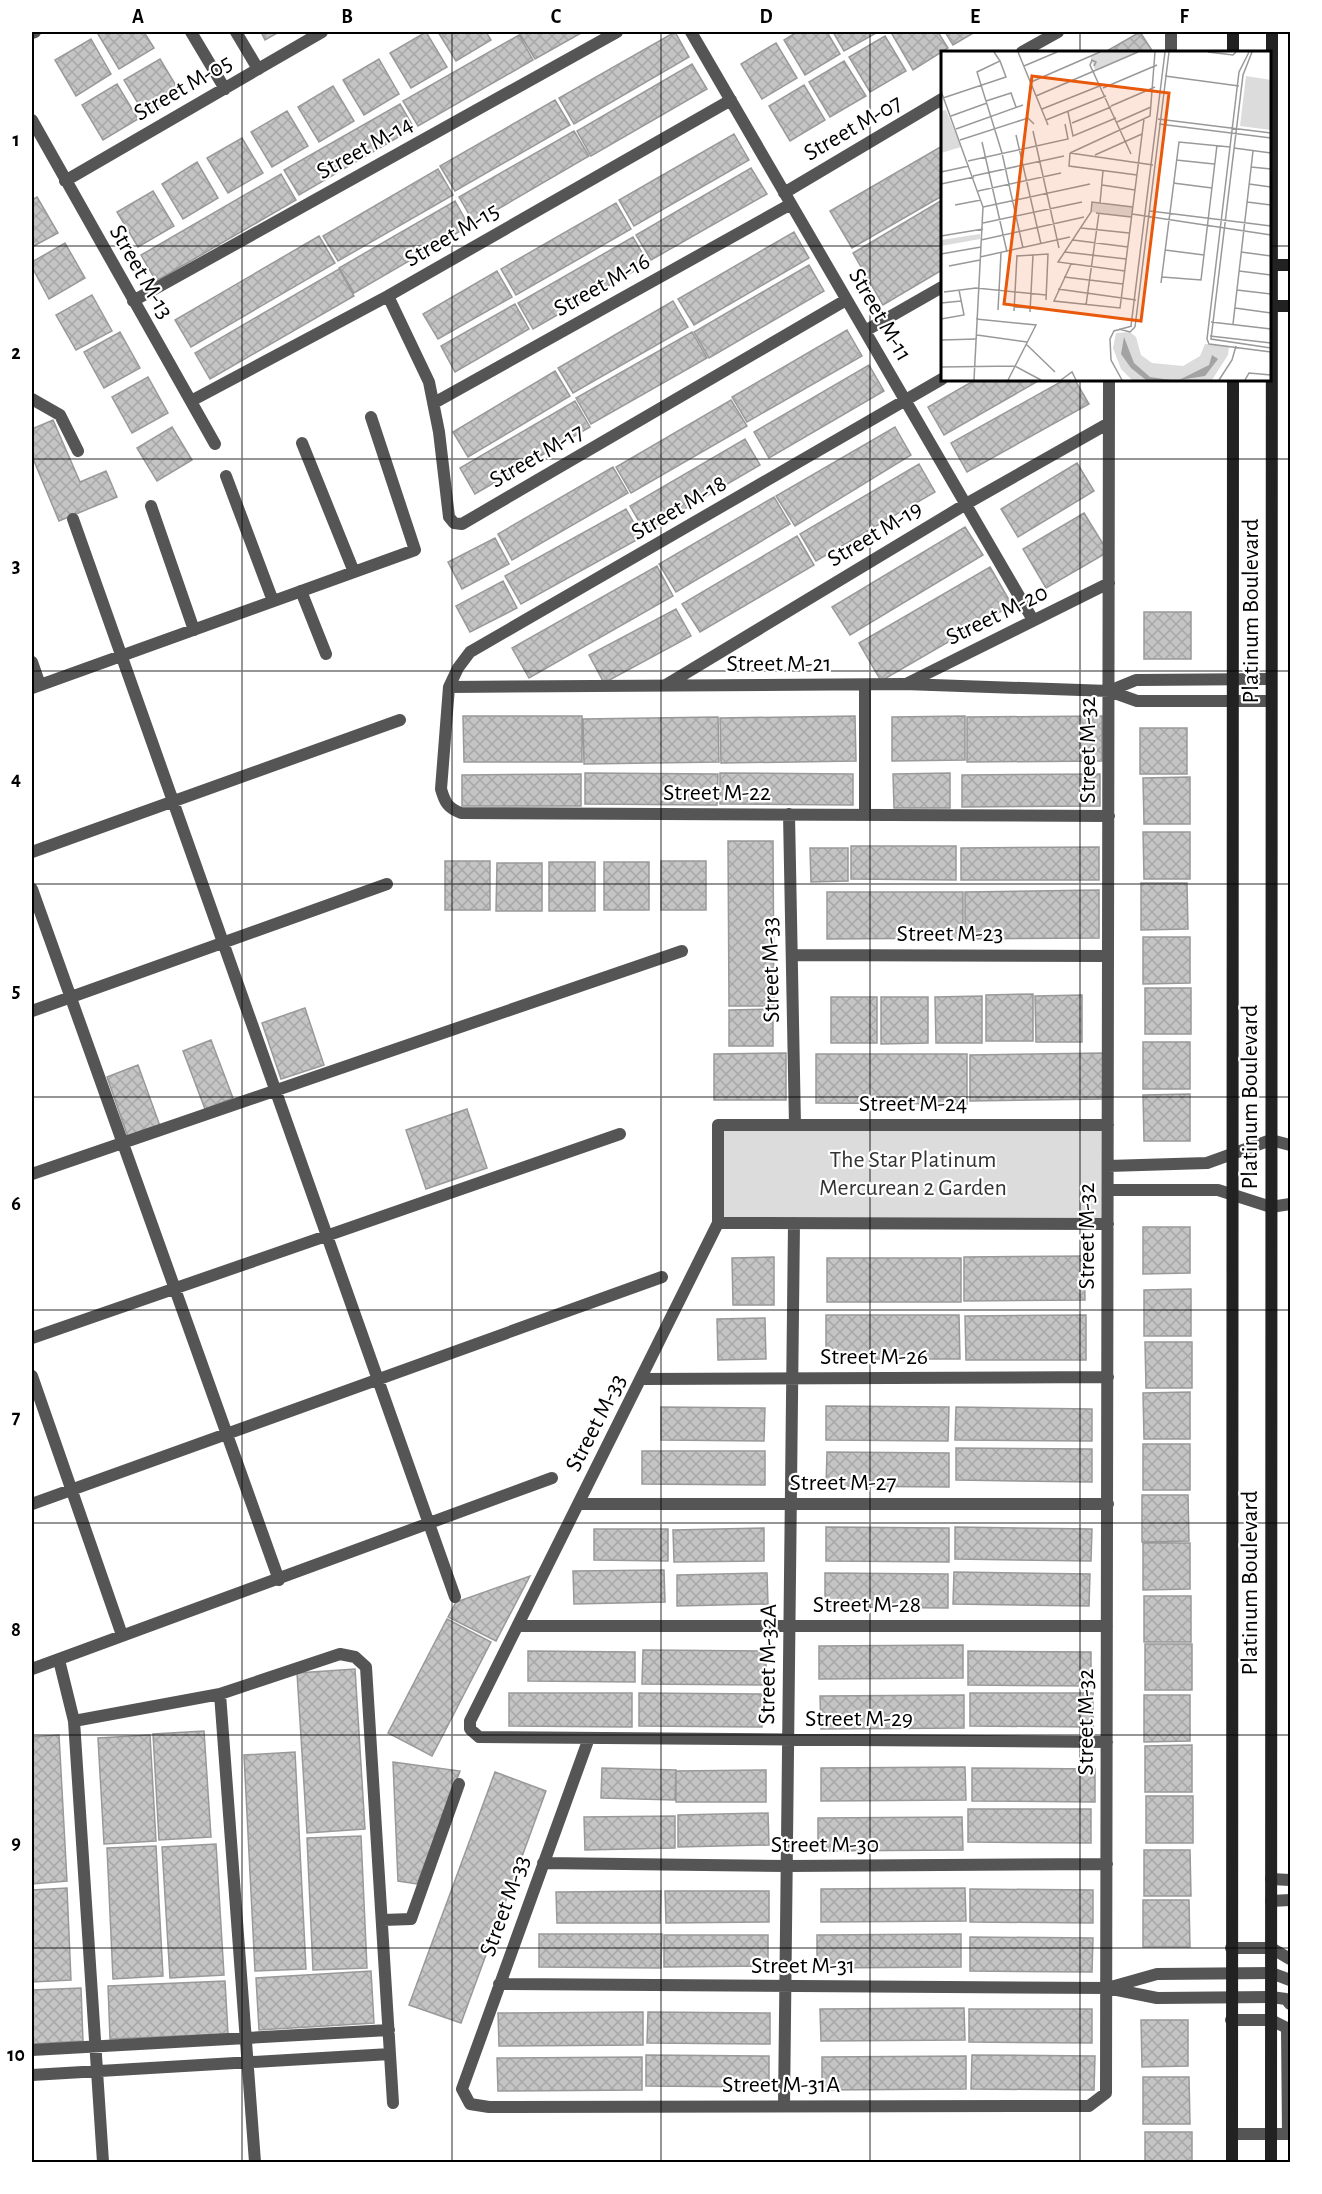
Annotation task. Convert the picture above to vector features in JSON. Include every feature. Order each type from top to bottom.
[{"type":"street","points":[[191,32],[225,88]]},
{"type":"street","points":[[236,32],[258,69]]},
{"type":"street","name":"Street M-05","points":[[65,182],[322,32]]},
{"type":"street","name":"Street M-14","points":[[133,301],[617,32]]},
{"type":"street","name":"Street M-11","points":[[692,32],[1033,620]]},
{"type":"street","points":[[1024,51],[1058,32]]},
{"type":"street","points":[[1171,32],[1171,51]]},
{"type":"street","points":[[1233,32],[1233,51]]},
{"type":"street","name":"Platinum Boulevard","points":[[1271,148],[1272,32]]},
{"type":"street","name":"Street M-15","points":[[191,401],[388,296],[730,100]]},
{"type":"street","name":"Street M-07","points":[[784,193],[941,100]]},
{"type":"street","name":"Street M-13","points":[[32,120],[215,444]]},
{"type":"street","name":"Street M-16","points":[[434,403],[791,204]]},
{"type":"street","points":[[1271,265],[1290,265]]},
{"type":"street","points":[[865,332],[941,288]]},
{"type":"street","name":"Street M-17","points":[[388,296],[429,381],[449,517],[454,523],[462,524],[846,300]]},
{"type":"street","points":[[1271,306],[1290,306]]},
{"type":"street","name":"Platinum Boulevard","points":[[1271,306],[1271,2163]]},
{"type":"street","name":"Street M-18","points":[[449,687],[458,668],[471,652],[941,380]]},
{"type":"street","name":"Street M-32","points":[[1106,2093],[1109,381]]},
{"type":"street","name":"Platinum Boulevard","points":[[1232,2163],[1233,381]]},
{"type":"street","points":[[32,399],[60,415],[78,451]]},
{"type":"street","points":[[32,662],[36,687],[415,550],[371,417]]},
{"type":"street","name":"Street M-19","points":[[665,685],[966,504],[1109,423]]},
{"type":"street","points":[[302,443],[354,572]]},
{"type":"street","points":[[226,476],[273,602]]},
{"type":"street","points":[[151,506],[194,630]]},
{"type":"street","points":[[73,519],[455,1597]]},
{"type":"street","name":"Street M-20","points":[[904,684],[1109,583]]},
{"type":"street","points":[[301,591],[326,654]]},
{"type":"street","points":[[1109,691],[1136,680],[1271,679]]},
{"type":"street","name":"Street M-21","points":[[449,687],[904,684],[1109,691]]},
{"type":"street","points":[[865,685],[865,815]]},
{"type":"street","name":"Street M-22","points":[[449,687],[441,789],[449,808],[461,813],[1109,816]]},
{"type":"street","points":[[1109,691],[1137,701],[1271,701]]},
{"type":"street","points":[[32,852],[400,720]]},
{"type":"street","name":"Street M-33","points":[[789,814],[795,1125]]},
{"type":"street","points":[[32,1011],[387,884]]},
{"type":"street","points":[[32,889],[279,1580]]},
{"type":"street","points":[[32,1174],[682,951]]},
{"type":"street","name":"Street M-23","points":[[792,955],[1108,956]]},
{"type":"street","name":"Street M-33","points":[[470,1729],[470,1721],[718,1223],[718,1125]]},
{"type":"street","name":"Street M-24","points":[[718,1125],[1108,1125]]},
{"type":"street","points":[[32,1338],[620,1134]]},
{"type":"street","points":[[1108,1166],[1207,1163],[1232,1156],[1271,1140],[1290,1145]]},
{"type":"street","points":[[1108,1190],[1208,1190],[1232,1194],[1271,1207],[1290,1204]]},
{"type":"street","points":[[718,1223],[1108,1224]]},
{"type":"street","name":"Street M-32A","points":[[784,2106],[794,1223]]},
{"type":"street","points":[[32,1504],[662,1277]]},
{"type":"street","points":[[32,1376],[122,1635]]},
{"type":"street","name":"Street M-26","points":[[641,1379],[1108,1377]]},
{"type":"street","points":[[32,1669],[552,1478]]},
{"type":"street","name":"Street M-27","points":[[578,1504],[1108,1504]]},
{"type":"street","name":"Street M-28","points":[[518,1626],[1107,1626]]},
{"type":"street","points":[[74,1720],[220,1694],[340,1654],[355,1657],[366,1667],[393,2103]]},
{"type":"street","points":[[59,1660],[74,1720],[103,2163]]},
{"type":"street","points":[[220,1694],[255,2163]]},
{"type":"street","name":"Street M-29","points":[[470,1729],[479,1737],[1107,1742]]},
{"type":"street","name":"Street M-33","points":[[462,2089],[589,1738]]},
{"type":"street","points":[[383,1920],[411,1919],[459,1784]]},
{"type":"street","name":"Street M-30","points":[[543,1863],[787,1866],[1107,1864]]},
{"type":"street","points":[[1271,1879],[1290,1880]]},
{"type":"street","points":[[1271,1901],[1290,1900]]},
{"type":"street","points":[[1231,1948],[1271,1948],[1290,1959]]},
{"type":"street","points":[[1107,1988],[1157,1974],[1271,1973],[1290,1980]]},
{"type":"street","name":"Street M-31","points":[[499,1984],[1107,1988]]},
{"type":"street","points":[[1107,1988],[1157,1998],[1271,1997],[1286,1999],[1290,2004]]},
{"type":"street","points":[[1232,2020],[1271,2020],[1287,2028],[1289,2134],[1232,2134]]},
{"type":"street","points":[[32,2050],[389,2030]]},
{"type":"street","points":[[32,2074],[390,2054]]},
{"type":"street","name":"Street M-31A","points":[[462,2089],[471,2104],[489,2107],[1089,2106],[1106,2093]]},
{"type":"green space","name":"The Star Platinum Mercurean 2 Garden","points":[[718,1125],[1108,1125],[1108,1224],[718,1223]]},
{"type":"building","points":[[102,32],[144,32],[154,48],[119,69],[98,34]]},
{"type":"building","points":[[261,32],[279,32],[265,40]]},
{"type":"building","points":[[426,32],[447,67],[411,88],[390,53]]},
{"type":"building","points":[[438,32],[486,32],[491,40],[456,61]]},
{"type":"building","points":[[525,32],[583,32],[535,59],[520,34]]},
{"type":"building","points":[[675,32],[689,57],[574,124],[559,98]]},
{"type":"building","points":[[797,32],[827,32],[840,54],[805,75],[784,40]]},
{"type":"building","points":[[833,32],[878,32],[844,51]]},
{"type":"building","points":[[938,32],[948,48],[913,70],[892,34]]},
{"type":"building","points":[[945,32],[975,32],[953,45]]},
{"type":"building","points":[[1140,32],[1152,51],[1107,51]]},
{"type":"building","points":[[519,35],[533,60],[418,126],[403,101]]},
{"type":"building","points":[[885,36],[906,71],[870,92],[849,57]]},
{"type":"building","points":[[91,39],[111,74],[76,96],[55,60]]},
{"type":"building","points":[[776,43],[797,78],[762,99],[741,64]]},
{"type":"building","points":[[160,59],[181,94],[145,115],[124,80]]},
{"type":"building","points":[[379,59],[399,94],[364,115],[343,80]]},
{"type":"building","points":[[844,61],[866,96],[830,117],[809,82]]},
{"type":"building","points":[[692,64],[707,89],[591,156],[577,131]]},
{"type":"building","points":[[117,84],[138,119],[103,140],[82,105]]},
{"type":"building","points":[[804,85],[825,120],[790,141],[769,106]]},
{"type":"building","points":[[333,86],[354,121],[319,142],[298,107]]},
{"type":"building","points":[[555,100],[570,125],[455,191],[440,166]]},
{"type":"building","points":[[400,104],[414,128],[299,195],[284,170]]},
{"type":"building","points":[[287,111],[308,146],[272,167],[251,132]]},
{"type":"building","points":[[574,131],[589,156],[474,223],[459,197]]},
{"type":"building","points":[[734,134],[749,160],[634,226],[619,200]]},
{"type":"building","points":[[242,138],[263,173],[228,193],[207,158]]},
{"type":"building","points":[[941,147],[941,197],[852,248],[830,211]]},
{"type":"building","points":[[197,162],[218,198],[183,219],[162,184]]},
{"type":"building","points":[[751,168],[767,194],[651,260],[636,235]]},
{"type":"building","points":[[438,169],[453,195],[338,261],[323,236]]},
{"type":"building","points":[[281,174],[296,200],[156,281],[141,255]]},
{"type":"building","points":[[153,191],[174,226],[138,247],[117,212]]},
{"type":"building","points":[[37,197],[58,233],[32,247],[32,200]]},
{"type":"building","points":[[455,201],[469,226],[354,293],[339,268]]},
{"type":"building","points":[[941,201],[941,271],[883,305],[853,253]]},
{"type":"building","points":[[616,203],[631,229],[516,295],[501,269]]},
{"type":"building","points":[[794,232],[809,258],[694,325],[678,299]]},
{"type":"building","points":[[319,236],[335,263],[191,347],[175,320]]},
{"type":"building","points":[[633,237],[648,263],[533,329],[518,303]]},
{"type":"building","points":[[65,243],[85,278],[49,299],[32,267],[32,262]]},
{"type":"building","points":[[809,265],[824,291],[709,358],[694,332]]},
{"type":"building","points":[[339,269],[354,296],[210,379],[195,353]]},
{"type":"building","points":[[497,271],[512,297],[438,339],[423,314]]},
{"type":"building","points":[[92,295],[112,331],[76,350],[56,315]]},
{"type":"building","points":[[673,301],[688,327],[573,393],[558,368]]},
{"type":"building","points":[[515,304],[529,329],[455,372],[441,346]]},
{"type":"building","points":[[847,330],[862,356],[747,422],[732,397]]},
{"type":"building","points":[[120,332],[140,368],[104,388],[84,352]]},
{"type":"building","points":[[692,332],[707,358],[591,424],[576,398]]},
{"type":"building","points":[[869,365],[884,391],[769,458],[754,432]]},
{"type":"building","points":[[555,371],[570,396],[468,457],[453,432]]},
{"type":"building","points":[[148,377],[168,413],[132,433],[112,397]]},
{"type":"building","points":[[973,381],[1038,381],[944,435],[928,407]]},
{"type":"building","points":[[1062,381],[1076,381],[1089,404],[967,472],[951,443]]},
{"type":"building","points":[[731,400],[747,426],[631,493],[616,467]]},
{"type":"building","points":[[575,401],[590,427],[475,494],[460,468]]},
{"type":"building","points":[[53,420],[80,482],[106,471],[117,497],[59,521],[32,456],[32,429]]},
{"type":"building","points":[[172,427],[192,460],[157,481],[137,448]]},
{"type":"building","points":[[895,427],[911,455],[795,526],[776,496]]},
{"type":"building","points":[[745,439],[760,465],[645,532],[630,506]]},
{"type":"building","points":[[1077,463],[1094,491],[1018,537],[1001,509]]},
{"type":"building","points":[[919,464],[935,492],[816,561],[800,534]]},
{"type":"building","points":[[613,467],[628,493],[512,560],[498,534]]},
{"type":"building","points":[[774,497],[790,524],[676,592],[659,564]]},
{"type":"building","points":[[626,509],[642,537],[521,604],[505,576]]},
{"type":"building","points":[[1084,513],[1108,552],[1046,588],[1023,549]]},
{"type":"building","points":[[965,527],[983,555],[850,635],[832,607]]},
{"type":"building","points":[[797,536],[814,565],[700,632],[682,604]]},
{"type":"building","points":[[495,538],[509,564],[462,589],[448,562]]},
{"type":"building","points":[[657,566],[673,596],[529,678],[512,648]]},
{"type":"building","points":[[990,567],[1012,605],[881,681],[859,643]]},
{"type":"building","points":[[503,581],[517,608],[470,632],[456,606]]},
{"type":"building","points":[[676,609],[691,636],[604,683],[589,655]]},
{"type":"building","points":[[1144,612],[1191,612],[1191,659],[1144,659]]},
{"type":"building","points":[[463,716],[582,716],[582,762],[464,762]]},
{"type":"building","points":[[855,716],[856,761],[721,763],[720,718]]},
{"type":"building","points":[[965,716],[965,760],[892,761],[892,717]]},
{"type":"building","points":[[1102,716],[1102,761],[967,762],[967,717]]},
{"type":"building","points":[[718,717],[719,762],[584,764],[583,719]]},
{"type":"building","points":[[1140,728],[1187,728],[1187,774],[1140,774]]},
{"type":"building","points":[[585,773],[718,774],[717,805],[585,804]]},
{"type":"building","points":[[720,773],[853,774],[853,805],[720,804]]},
{"type":"building","points":[[950,773],[950,808],[894,808],[893,774]]},
{"type":"building","points":[[581,774],[581,806],[462,806],[462,775]]},
{"type":"building","points":[[1100,774],[1100,806],[962,807],[962,775]]},
{"type":"building","points":[[1190,777],[1190,824],[1144,824],[1143,778]]},
{"type":"building","points":[[1143,832],[1190,832],[1190,879],[1144,879]]},
{"type":"building","points":[[728,841],[773,841],[774,1006],[729,1006]]},
{"type":"building","points":[[851,846],[956,846],[956,880],[851,879]]},
{"type":"building","points":[[1099,847],[1099,880],[961,880],[961,848]]},
{"type":"building","points":[[810,848],[848,848],[848,881],[811,882]]},
{"type":"building","points":[[445,861],[490,861],[490,910],[445,910]]},
{"type":"building","points":[[661,861],[706,861],[706,910],[661,910]]},
{"type":"building","points":[[549,862],[595,862],[595,911],[549,911]]},
{"type":"building","points":[[604,862],[649,862],[649,910],[604,910]]},
{"type":"building","points":[[497,863],[542,863],[542,911],[496,911]]},
{"type":"building","points":[[1141,883],[1187,883],[1188,929],[1141,930]]},
{"type":"building","points":[[1099,890],[1099,938],[965,939],[965,892]]},
{"type":"building","points":[[827,892],[963,892],[963,938],[827,939]]},
{"type":"building","points":[[1143,937],[1190,937],[1190,983],[1143,984]]},
{"type":"building","points":[[1145,988],[1191,988],[1191,1034],[1145,1034]]},
{"type":"building","points":[[1033,994],[1033,1041],[986,1041],[986,995]]},
{"type":"building","points":[[1082,995],[1082,1042],[1036,1042],[1035,996]]},
{"type":"building","points":[[982,996],[982,1043],[936,1043],[935,997]]},
{"type":"building","points":[[831,997],[877,997],[877,1043],[831,1043]]},
{"type":"building","points":[[881,997],[928,997],[928,1043],[881,1044]]},
{"type":"building","points":[[305,1008],[324,1065],[281,1079],[262,1023]]},
{"type":"building","points":[[773,1009],[773,1046],[729,1046],[729,1010]]},
{"type":"building","points":[[211,1040],[233,1098],[205,1109],[183,1051]]},
{"type":"building","points":[[1143,1042],[1190,1042],[1190,1089],[1143,1089]]},
{"type":"building","points":[[786,1053],[786,1100],[714,1100],[714,1054]]},
{"type":"building","points":[[1103,1053],[1104,1099],[970,1101],[970,1055]]},
{"type":"building","points":[[816,1054],[967,1054],[967,1104],[816,1103]]},
{"type":"building","points":[[138,1065],[160,1126],[128,1137],[107,1077]]},
{"type":"building","points":[[1190,1094],[1190,1141],[1144,1141],[1143,1095]]},
{"type":"building","points":[[467,1109],[487,1168],[426,1189],[406,1130]]},
{"type":"building","points":[[1143,1227],[1190,1227],[1190,1273],[1143,1274]]},
{"type":"building","points":[[1084,1256],[1085,1300],[964,1301],[964,1257]]},
{"type":"building","points":[[774,1257],[774,1305],[733,1305],[732,1258]]},
{"type":"building","points":[[827,1258],[961,1258],[961,1302],[827,1302]]},
{"type":"building","points":[[1191,1289],[1191,1336],[1144,1336],[1144,1290]]},
{"type":"building","points":[[826,1315],[959,1315],[960,1359],[826,1359]]},
{"type":"building","points":[[1086,1315],[1086,1360],[966,1360],[965,1316]]},
{"type":"building","points":[[765,1318],[766,1359],[718,1360],[717,1319]]},
{"type":"building","points":[[1145,1342],[1192,1342],[1192,1388],[1146,1388]]},
{"type":"building","points":[[1190,1392],[1190,1439],[1144,1439],[1143,1393]]},
{"type":"building","points":[[826,1406],[949,1407],[948,1441],[826,1440]]},
{"type":"building","points":[[661,1407],[765,1408],[764,1441],[661,1440]]},
{"type":"building","points":[[956,1407],[1092,1409],[1092,1441],[955,1440]]},
{"type":"building","points":[[1143,1444],[1190,1444],[1190,1490],[1143,1490]]},
{"type":"building","points":[[956,1448],[1092,1449],[1092,1482],[956,1480]]},
{"type":"building","points":[[642,1451],[765,1451],[765,1485],[642,1484]]},
{"type":"building","points":[[827,1452],[949,1453],[949,1487],[826,1486]]},
{"type":"building","points":[[1142,1495],[1188,1495],[1189,1541],[1142,1542]]},
{"type":"building","points":[[826,1527],[949,1528],[949,1562],[826,1561]]},
{"type":"building","points":[[955,1527],[1092,1529],[1091,1561],[955,1559]]},
{"type":"building","points":[[764,1528],[764,1561],[674,1562],[673,1530]]},
{"type":"building","points":[[594,1529],[668,1529],[668,1561],[594,1560]]},
{"type":"building","points":[[1143,1543],[1190,1543],[1190,1589],[1143,1590]]},
{"type":"building","points":[[664,1570],[665,1602],[574,1604],[573,1571]]},
{"type":"building","points":[[954,1572],[1090,1574],[1089,1606],[953,1604]]},
{"type":"building","points":[[767,1573],[768,1604],[677,1606],[677,1575]]},
{"type":"building","points":[[825,1573],[948,1574],[948,1608],[825,1607]]},
{"type":"building","points":[[530,1576],[496,1641],[448,1617],[456,1602]]},
{"type":"building","points":[[1144,1596],[1191,1596],[1191,1642],[1144,1642]]},
{"type":"building","points":[[447,1619],[491,1642],[432,1756],[388,1733]]},
{"type":"building","points":[[1145,1644],[1192,1644],[1192,1690],[1145,1690]]},
{"type":"building","points":[[963,1645],[963,1678],[819,1679],[819,1646]]},
{"type":"building","points":[[643,1650],[766,1651],[766,1685],[642,1684]]},
{"type":"building","points":[[528,1651],[635,1652],[635,1682],[528,1681]]},
{"type":"building","points":[[968,1651],[1091,1652],[1091,1686],[968,1685]]},
{"type":"building","points":[[355,1669],[365,1829],[307,1833],[297,1673]]},
{"type":"building","points":[[509,1693],[632,1693],[632,1727],[509,1726]]},
{"type":"building","points":[[639,1693],[762,1694],[762,1727],[639,1726]]},
{"type":"building","points":[[970,1693],[1093,1693],[1093,1727],[970,1726]]},
{"type":"building","points":[[964,1695],[964,1728],[821,1729],[820,1696]]},
{"type":"building","points":[[1144,1695],[1190,1695],[1190,1741],[1144,1742]]},
{"type":"building","points":[[204,1731],[211,1837],[159,1840],[153,1734]]},
{"type":"building","points":[[59,1735],[67,1881],[32,1884],[32,1737]]},
{"type":"building","points":[[150,1735],[156,1841],[104,1844],[98,1738]]},
{"type":"building","points":[[1192,1745],[1192,1792],[1145,1792],[1145,1746]]},
{"type":"building","points":[[295,1752],[306,1969],[255,1971],[244,1755]]},
{"type":"building","points":[[393,1762],[460,1771],[417,1884],[398,1881]]},
{"type":"building","points":[[965,1767],[966,1800],[821,1801],[821,1768]]},
{"type":"building","points":[[602,1768],[676,1770],[675,1800],[601,1798]]},
{"type":"building","points":[[972,1768],[1095,1769],[1095,1802],[972,1801]]},
{"type":"building","points":[[766,1770],[766,1802],[676,1802],[676,1771]]},
{"type":"building","points":[[495,1772],[546,1791],[461,2023],[409,2005]]},
{"type":"building","points":[[1146,1796],[1193,1796],[1193,1843],[1146,1843]]},
{"type":"building","points":[[968,1809],[1091,1809],[1091,1843],[968,1842]]},
{"type":"building","points":[[768,1813],[769,1845],[678,1847],[678,1815]]},
{"type":"building","points":[[675,1816],[675,1848],[585,1850],[584,1817]]},
{"type":"building","points":[[962,1817],[963,1850],[818,1851],[818,1818]]},
{"type":"building","points":[[361,1836],[367,1968],[313,1970],[307,1838]]},
{"type":"building","points":[[216,1844],[224,1975],[170,1978],[162,1847]]},
{"type":"building","points":[[156,1846],[163,1976],[113,1979],[107,1848]]},
{"type":"building","points":[[1144,1850],[1190,1850],[1191,1896],[1144,1896]]},
{"type":"building","points":[[67,1888],[71,1980],[32,1982],[32,1890]]},
{"type":"building","points":[[965,1888],[966,1921],[821,1922],[821,1889]]},
{"type":"building","points":[[970,1889],[1093,1890],[1093,1923],[970,1922]]},
{"type":"building","points":[[661,1891],[660,1923],[557,1923],[556,1892]]},
{"type":"building","points":[[665,1891],[769,1891],[769,1922],[666,1923]]},
{"type":"building","points":[[1143,1900],[1189,1900],[1190,1947],[1143,1947]]},
{"type":"building","points":[[539,1934],[662,1934],[661,1968],[539,1967]]},
{"type":"building","points":[[961,1934],[961,1967],[817,1968],[817,1935]]},
{"type":"building","points":[[664,1935],[768,1935],[768,1966],[664,1967]]},
{"type":"building","points":[[970,1937],[1093,1938],[1092,1972],[970,1971]]},
{"type":"building","points":[[371,1971],[374,2023],[259,2030],[256,1978]]},
{"type":"building","points":[[225,1981],[228,2034],[110,2039],[108,1986]]},
{"type":"building","points":[[81,1988],[83,2041],[32,2044],[32,1990]]},
{"type":"building","points":[[964,2008],[965,2040],[821,2041],[820,2009]]},
{"type":"building","points":[[969,2009],[1092,2009],[1092,2043],[969,2042]]},
{"type":"building","points":[[643,2012],[643,2045],[499,2046],[498,2013]]},
{"type":"building","points":[[648,2012],[770,2013],[770,2044],[647,2043]]},
{"type":"building","points":[[1141,2020],[1188,2020],[1188,2066],[1142,2067]]},
{"type":"building","points":[[646,2055],[769,2056],[769,2087],[646,2086]]},
{"type":"building","points":[[972,2055],[1095,2056],[1094,2090],[971,2089]]},
{"type":"building","points":[[966,2056],[966,2089],[822,2090],[822,2057]]},
{"type":"building","points":[[642,2057],[642,2090],[498,2091],[497,2058]]},
{"type":"building","points":[[1143,2077],[1189,2077],[1190,2124],[1143,2124]]},
{"type":"building","points":[[1145,2132],[1192,2132],[1192,2162],[1145,2162]]}]
